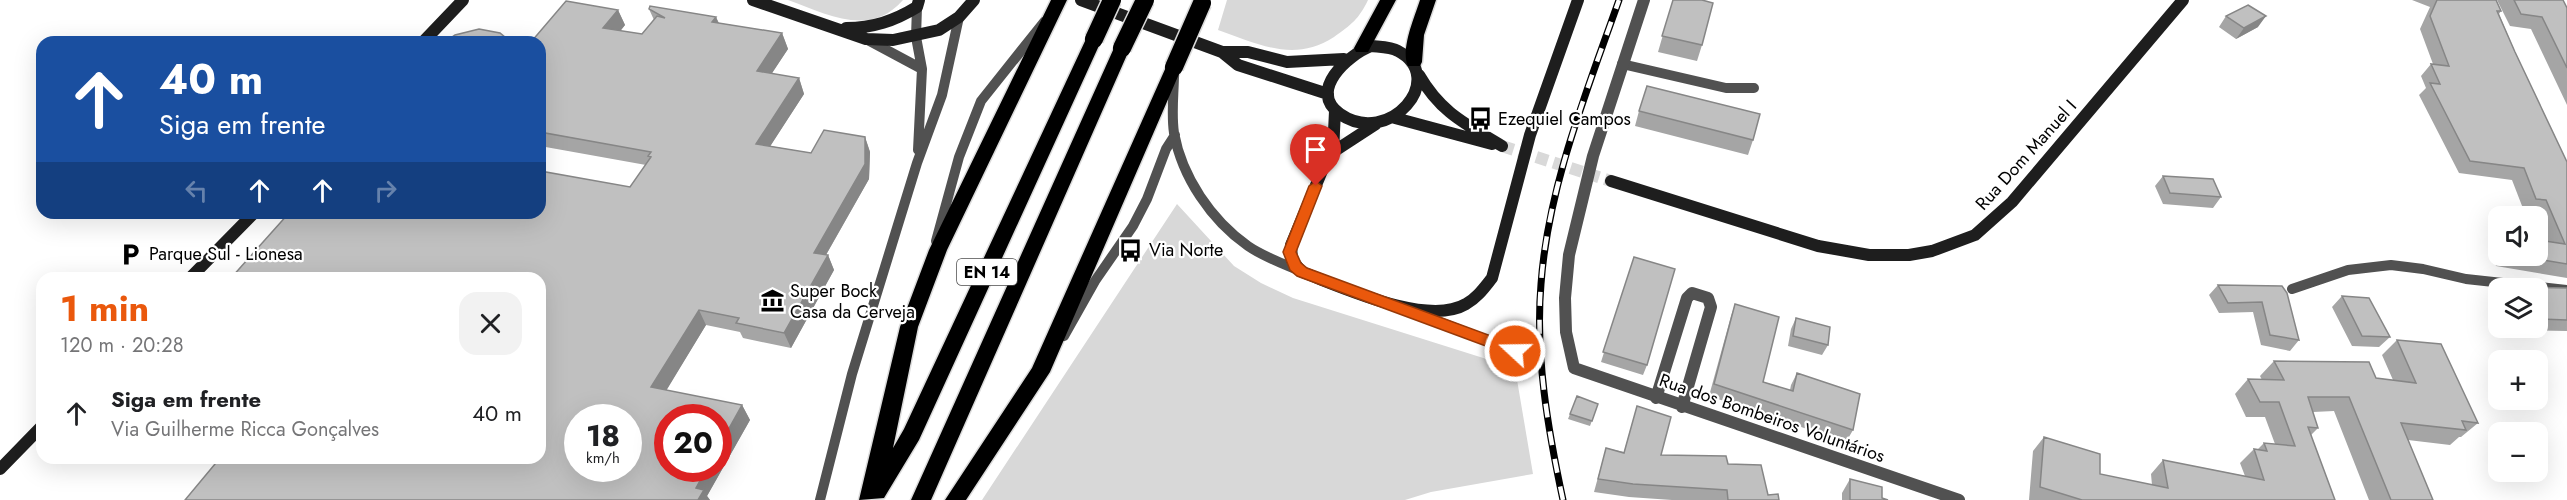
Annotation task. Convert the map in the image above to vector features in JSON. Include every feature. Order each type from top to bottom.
[{"type":"highway","points":[[871,500],[909,327],[922,292],[938,250],[1059,0]]},
{"type":"highway","name":"EN 14","points":[[871,500],[912,434],[1112,0]]},
{"type":"highway","name":"EN 14","points":[[921,500],[1145,0]]},
{"type":"highway","points":[[1362,48],[1388,0]]},
{"type":"highway","points":[[1416,68],[1416,35],[1428,0]]},
{"type":"highway","points":[[955,500],[1040,372],[1204,1]]},
{"type":"main road","points":[[429,36],[463,0]]},
{"type":"main road","points":[[753,0],[866,39],[893,40],[916,37],[939,30],[959,17],[974,0]]},
{"type":"main road","points":[[1081,0],[1222,52],[1238,65],[1328,93]]},
{"type":"main road","points":[[1416,68],[1418,84],[1412,99],[1395,118],[1376,124],[1333,152],[1324,166],[1289,252],[1295,267],[1302,272],[1402,308],[1426,313],[1453,309],[1476,298],[1492,278],[1530,135],[1578,0]]},
{"type":"main road","name":"Rua Dom Manuel I","points":[[1611,181],[1818,246],[1869,255],[1909,255],[1932,250],[1975,235],[2012,202],[2183,0]]},
{"type":"main road","points":[[830,27],[861,29],[888,24],[918,4]]},
{"type":"main road","points":[[1376,124],[1350,120],[1335,111],[1330,105],[1328,93],[1332,78],[1344,59],[1362,48],[1378,46],[1394,49],[1416,68],[1427,92],[1442,110],[1502,146],[1395,118]]},
{"type":"main road","points":[[1222,52],[1248,52],[1287,62],[1344,59]]},
{"type":"main road","points":[[1333,152],[1335,111]]},
{"type":"main road","points":[[196,272],[248,219]]},
{"type":"main road","points":[[0,469],[36,432]]},
{"type":"street","points":[[1622,64],[1644,0]]},
{"type":"street","name":"Rua dos Bombeiros Voluntários","points":[[1622,64],[1593,156],[1569,255],[1565,298],[1566,332],[1574,368],[1943,497],[1959,500]]},
{"type":"street","points":[[1656,398],[1687,298],[1692,293],[1708,298],[1711,307],[1683,406]]},
{"type":"lane","points":[[917,163],[922,69],[916,37],[918,4]]},
{"type":"lane","points":[[922,292],[959,156],[978,108],[994,82],[1051,16]]},
{"type":"lane","points":[[820,500],[852,374],[917,163],[942,95],[959,17]]},
{"type":"lane","points":[[866,39],[922,69]]},
{"type":"lane","points":[[1622,64],[1726,88],[1754,88]]},
{"type":"lane","points":[[1174,67],[1174,135],[1193,185],[1227,227],[1247,245],[1302,272]]},
{"type":"lane","points":[[1040,372],[1055,351],[1095,281],[1133,226],[1174,135]]},
{"type":"lane","points":[[2292,289],[2348,270],[2391,265],[2423,268],[2466,279],[2567,290]]},
{"type":"lane","points":[[1402,308],[1515,351]]},
{"type":"shaded area","points":[[788,0],[903,0],[877,18],[848,20]]},
{"type":"shaded area","points":[[1227,0],[1368,0],[1354,21],[1334,37],[1319,45],[1290,50],[1262,45],[1218,30]]},
{"type":"shaded area","points":[[1177,204],[1234,266],[1261,283],[1293,298],[1515,368],[1533,474],[1431,492],[1405,500],[982,500]]},
{"type":"building","points":[[1673,0],[1702,0],[1713,3],[1702,45],[1662,36]]},
{"type":"building","points":[[2437,0],[2496,0],[2501,11],[2497,11],[2567,162],[2567,264],[2548,261],[2548,241],[2565,244],[2546,200],[2536,199],[2524,168],[2470,161],[2430,83],[2440,84],[2431,64],[2449,66],[2430,16]]},
{"type":"building","points":[[2514,0],[2563,0],[2567,8],[2567,68],[2542,17],[2521,14]]},
{"type":"building","points":[[566,1],[618,10],[603,28],[642,34],[657,16],[665,18],[649,9],[650,6],[716,17],[712,22],[782,33],[757,71],[799,78],[756,144],[811,153],[824,130],[865,137],[865,164],[814,253],[828,255],[784,333],[736,323],[739,318],[699,310],[651,387],[742,405],[732,423],[732,404],[654,404],[654,482],[699,482],[696,488],[704,490],[698,500],[185,500],[215,464],[546,464],[546,272],[236,272],[284,219],[546,219],[546,172],[630,187],[651,157],[648,156],[651,152],[546,133],[546,36],[536,36]]},
{"type":"building","points":[[2248,5],[2266,16],[2244,28],[2226,16]]},
{"type":"building","points":[[479,29],[500,33],[504,36],[454,36]]},
{"type":"building","points":[[1647,86],[1760,114],[1753,140],[1639,111]]},
{"type":"building","points":[[2163,176],[2213,179],[2221,197],[2170,193]]},
{"type":"building","points":[[1634,257],[1675,269],[1647,365],[1603,352]]},
{"type":"building","points":[[2218,285],[2282,286],[2287,293],[2299,340],[2270,335],[2262,302],[2228,303]]},
{"type":"building","points":[[2548,288],[2567,288],[2567,320],[2548,319]]},
{"type":"building","points":[[2342,296],[2369,298],[2390,337],[2362,336]]},
{"type":"building","points":[[1735,304],[1779,317],[1763,382],[1793,391],[1797,373],[1860,394],[1853,430],[1714,384]]},
{"type":"building","points":[[1796,318],[1830,327],[1828,345],[1793,336]]},
{"type":"building","points":[[2397,340],[2441,344],[2478,423],[2462,421],[2466,430],[2401,423],[2433,500],[2391,500],[2349,397],[2308,397],[2318,428],[2308,427],[2335,500],[2082,500],[2040,487],[2044,437],[2100,454],[2100,474],[2168,488],[2163,460],[2264,480],[2254,449],[2267,451],[2264,443],[2295,446],[2279,402],[2260,402],[2248,379],[2284,380],[2274,361],[2369,362],[2376,378],[2416,383]]},
{"type":"building","points":[[1577,396],[1598,404],[1592,421],[1570,414]]},
{"type":"building","points":[[1637,406],[1671,417],[1661,455],[1726,456],[1728,464],[1761,465],[1768,495],[1778,494],[1779,500],[1728,500],[1727,490],[1633,484],[1598,479],[1606,448],[1624,453]]},
{"type":"building","points":[[1850,479],[1882,487],[1882,498],[1888,500],[1850,500]]},
{"type":"tunnel","points":[[1502,146],[1611,181]]},
{"type":"railway","points":[[1563,500],[1552,447],[1541,365],[1540,311],[1545,247],[1560,175],[1582,104],[1619,0]]},
{"type":"place","name":"Ezequiel Campos","points":[[1480,119]]},
{"type":"place","name":"Via Norte","points":[[1131,250]]},
{"type":"place","name":"Parque Sul - Lionesa","points":[[131,254]]},
{"type":"place","name":"Super Bock Casa da Cerveja","points":[[772,301]]},
{"type":"route","points":[[1316,186],[1289,252],[1295,267],[1302,272],[1515,351]]}]
